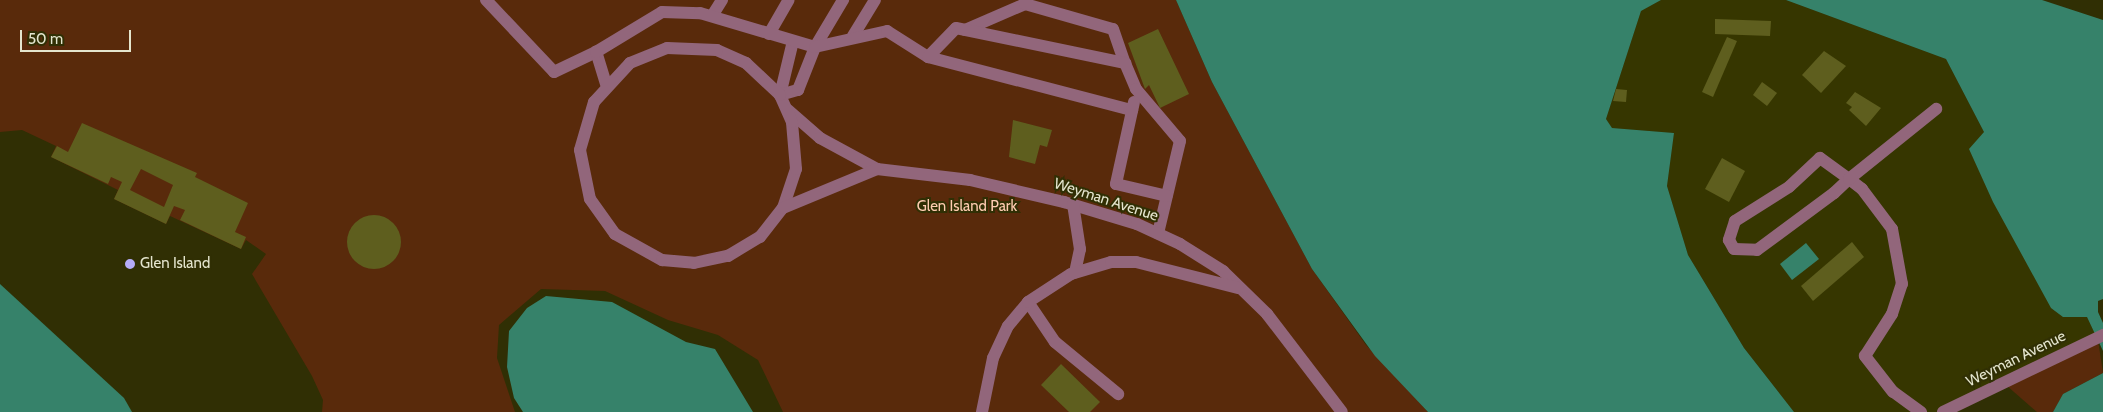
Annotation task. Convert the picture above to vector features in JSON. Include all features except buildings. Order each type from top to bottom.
[{"type":"street","points":[[486,0],[554,72],[596,52],[662,12],[712,16],[816,47],[853,36],[887,31],[928,57],[1132,110]]},
{"type":"street","points":[[712,16],[722,0]]},
{"type":"street","points":[[769,34],[790,0]]},
{"type":"street","points":[[780,95],[798,90],[816,47],[843,0]]},
{"type":"street","points":[[853,36],[875,0]]},
{"type":"street","points":[[965,30],[1025,4],[1113,29],[1136,90],[1180,140],[1158,233]]},
{"type":"street","points":[[928,57],[956,28],[1125,64]]},
{"type":"street","points":[[780,95],[793,41]]},
{"type":"street","points":[[698,46],[746,63],[780,95],[787,108],[797,154],[792,186],[783,208],[748,245],[712,261],[674,263],[628,245],[600,217],[582,177],[583,132],[606,84],[630,63],[653,52],[698,46]]},
{"type":"street","points":[[596,52],[606,84]]},
{"type":"street","points":[[1136,90],[1116,184],[1167,196]]},
{"type":"street","points":[[787,108],[820,138],[878,169]]},
{"type":"street","points":[[1921,412],[1894,392],[1865,356],[1897,300],[1902,284],[1900,255],[1884,213],[1849,179],[1820,158],[1789,187],[1735,221],[1730,245],[1746,252],[1757,250],[1849,179],[1936,109]]},
{"type":"street","points":[[783,208],[878,169]]},
{"type":"street","name":"Weyman Avenue","points":[[878,169],[970,180],[1073,204],[1158,233],[1207,261],[1241,289],[1290,340],[1342,412]]},
{"type":"street","points":[[1073,204],[1080,249],[1075,272]]},
{"type":"street","points":[[982,412],[1000,339],[1028,302],[1045,289],[1075,272],[1111,262],[1136,262],[1241,289]]},
{"type":"street","points":[[1042,318],[1045,289]]},
{"type":"street","points":[[1028,302],[1042,318],[1055,342],[1118,394]]},
{"type":"street","name":"Weyman Avenue","points":[[1943,412],[2098,337]]},
{"type":"shaded area","points":[[1176,0],[1661,0],[1641,11],[1606,119],[1612,128],[1674,133],[1667,186],[1688,255],[1744,348],[1794,412],[1428,412],[1375,356],[1312,269],[1212,82]]},
{"type":"shaded area","points":[[1661,0],[1786,0],[1946,59],[1984,132],[2063,317],[2087,317],[2098,340],[1950,412],[1794,412],[1744,348],[1688,255],[1667,186],[1674,133],[1611,128],[1606,119],[1641,11]]},
{"type":"shaded area","points":[[1786,0],[2042,0],[2103,20],[2103,299],[2098,301],[2098,312],[2103,323],[2103,351],[2087,317],[2063,317],[2051,308],[1993,202],[1969,149],[1984,132],[1946,59]]},
{"type":"shaded area","points":[[1806,243],[1819,259],[1792,280],[1780,264]]},
{"type":"shaded area","points":[[0,284],[124,398],[132,412],[0,412]]},
{"type":"shaded area","points":[[546,296],[612,302],[686,342],[715,349],[753,412],[523,412],[514,398],[507,367],[509,331],[527,308]]},
{"type":"shaded area","points":[[2103,373],[2103,412],[2053,412],[2063,394]]},
{"type":"green space","name":"Glen Island Park","points":[[0,0],[1176,0],[1212,82],[1312,269],[1366,345],[1428,412],[783,412],[758,360],[718,335],[668,320],[605,291],[541,289],[499,325],[497,358],[515,412],[322,412],[323,400],[312,376],[252,274],[266,254],[246,240],[241,249],[170,216],[166,224],[114,199],[118,190],[51,157],[56,146],[22,130],[0,132]]},
{"type":"green space","points":[[2098,340],[2103,373],[2063,394],[2053,412],[2037,412],[2006,385]]},
{"type":"place","name":"Glen Island","points":[[130,264]]}]
